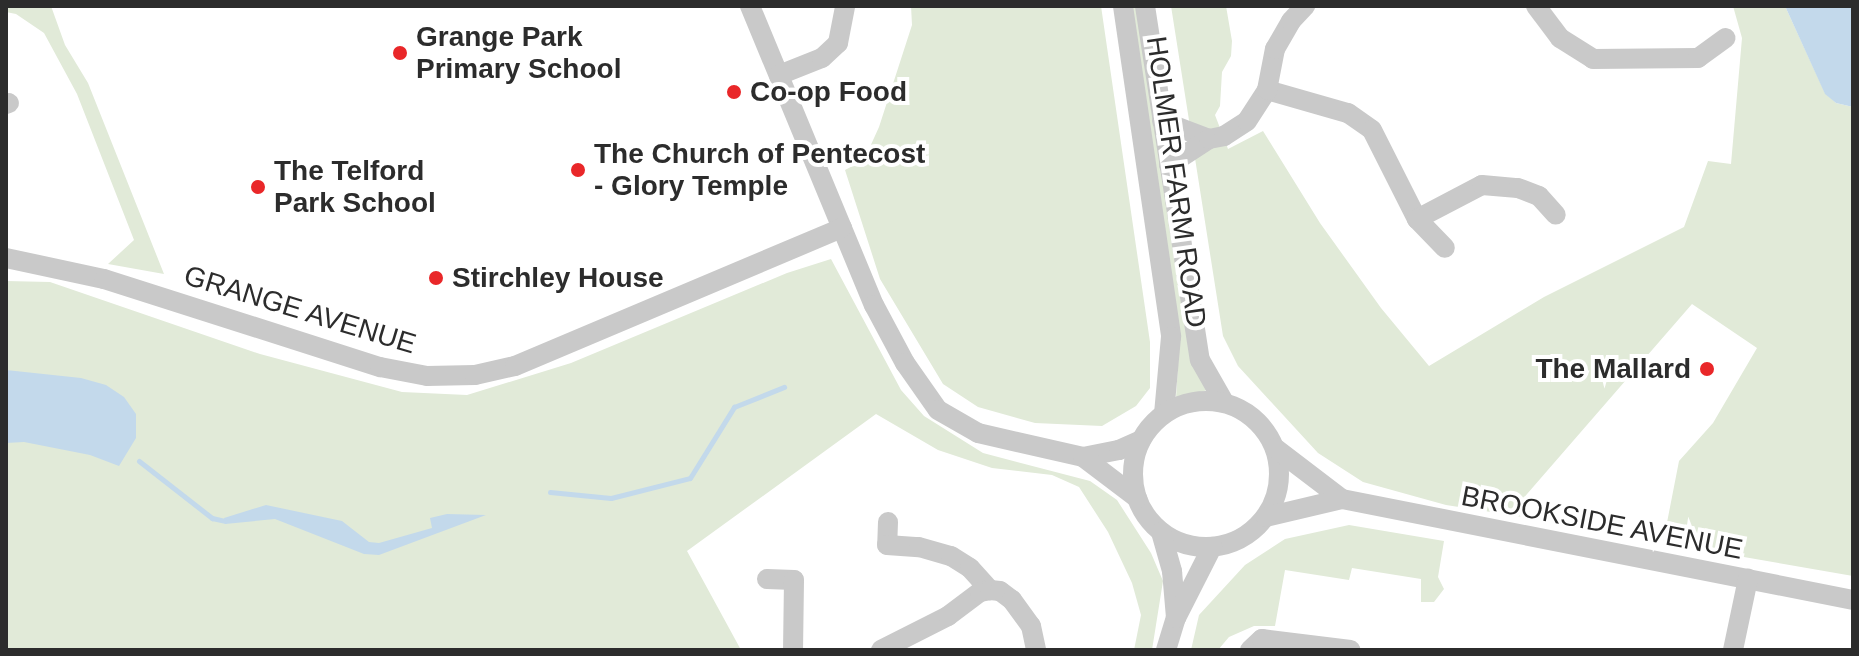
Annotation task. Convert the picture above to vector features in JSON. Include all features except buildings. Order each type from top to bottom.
[{"type":"street","points":[[750,6],[874,305],[905,363],[938,410],[978,433],[1083,457],[1119,450],[1141,440],[1164,414],[1183,404],[1203,400],[1224,402],[1246,411],[1264,427],[1275,448],[1279,483],[1266,517],[1243,538],[1212,547],[1180,543],[1161,532],[1137,498],[1134,469],[1141,440]]},
{"type":"street","points":[[779,75],[822,58],[838,43],[845,6]]},
{"type":"street","name":"HOLMER FARM ROAD","points":[[1123,6],[1171,337],[1164,414]]},
{"type":"street","name":"HOLMER FARM ROAD","points":[[1145,6],[1200,360],[1224,402]]},
{"type":"street","points":[[1169,165],[1209,139],[1224,136],[1247,121],[1267,90],[1275,49],[1291,21],[1305,6]]},
{"type":"street","points":[[1536,6],[1560,38],[1593,59],[1698,58],[1726,38]]},
{"type":"street","points":[[1267,90],[1348,113],[1372,130],[1417,219],[1445,248]]},
{"type":"street","points":[[1162,121],[1209,139]]},
{"type":"street","points":[[1417,219],[1482,185],[1518,188],[1539,196],[1556,215]]},
{"type":"street","name":"GRANGE AVENUE","points":[[6,258],[104,279],[380,367],[427,376],[475,375],[515,366],[842,228]]},
{"type":"street","name":"BROOKSIDE AVENUE","points":[[1275,448],[1342,499]]},
{"type":"street","points":[[1083,457],[1137,498]]},
{"type":"street","name":"BROOKSIDE AVENUE","points":[[1266,517],[1342,499],[1853,600]]},
{"type":"street","points":[[888,522],[887,545],[919,547],[951,556],[970,568],[990,590]]},
{"type":"street","points":[[1161,532],[1172,571],[1176,618]]},
{"type":"street","points":[[1166,650],[1176,618],[1212,547]]},
{"type":"street","points":[[767,579],[794,580],[793,650]]},
{"type":"street","points":[[1733,650],[1748,579]]},
{"type":"street","points":[[881,650],[948,616],[980,592],[990,590],[1000,591],[1012,600],[1031,626],[1036,650]]},
{"type":"street","points":[[1250,650],[1262,639],[1350,650]]},
{"type":"green space","points":[[6,6],[51,6],[65,45],[88,83],[164,274],[108,264],[134,240],[77,94],[44,33],[16,14],[6,12]]},
{"type":"green space","points":[[911,6],[1101,6],[1150,342],[1150,388],[1136,406],[1102,426],[1035,423],[978,407],[943,384],[880,279],[845,170],[864,160],[879,127],[912,25]]},
{"type":"green space","points":[[1128,6],[1138,6],[1208,390],[1176,398],[1179,349]]},
{"type":"green space","points":[[1171,6],[1226,6],[1232,41],[1231,56],[1222,72],[1220,106],[1215,115],[1228,149],[1263,131],[1320,223],[1381,308],[1429,366],[1544,297],[1684,227],[1708,161],[1731,164],[1742,38],[1733,6],[1785,6],[1825,93],[1836,103],[1853,107],[1853,576],[1663,543],[1679,461],[1713,423],[1757,348],[1692,304],[1521,501],[1536,519],[1446,505],[1363,482],[1318,453],[1238,366],[1223,336]]},
{"type":"green space","points":[[831,259],[901,390],[924,416],[983,453],[1090,481],[1117,500],[1151,553],[1163,581],[1152,650],[1134,650],[1141,615],[1132,583],[1108,532],[1079,487],[1052,475],[992,468],[938,450],[876,414],[687,551],[741,650],[6,650],[6,281],[50,282],[260,354],[402,392],[467,395],[571,363],[787,273]]},
{"type":"green space","points":[[1349,525],[1444,541],[1438,577],[1444,589],[1434,602],[1421,602],[1421,579],[1352,568],[1349,580],[1285,570],[1275,626],[1254,626],[1229,637],[1218,650],[1191,650],[1199,615],[1245,565],[1285,539]]},
{"type":"water","points":[[1785,6],[1853,6],[1853,107],[1836,103],[1825,94]]},
{"type":"water","points":[[6,370],[81,378],[106,385],[124,397],[136,414],[136,438],[119,466],[90,455],[24,442],[6,443]]},
{"type":"water","points":[[266,505],[342,521],[369,542],[379,543],[432,528],[430,518],[447,514],[486,515],[379,555],[364,554],[275,519],[225,524],[224,518]]},
{"type":"waterway","points":[[550,492],[611,498],[690,478],[734,407],[784,387]]},
{"type":"waterway","points":[[139,461],[212,518],[225,521]]},
{"type":"place","name":"Grange Park Primary School","points":[[400,53]]},
{"type":"place","name":"Co-op Food","points":[[734,92]]},
{"type":"place","name":"The Church of Pentecost - Glory Temple","points":[[578,170]]},
{"type":"place","name":"The Telford Park School","points":[[258,187]]},
{"type":"place","name":"Stirchley House","points":[[436,278]]},
{"type":"place","name":"The Mallard","points":[[1707,369]]}]
